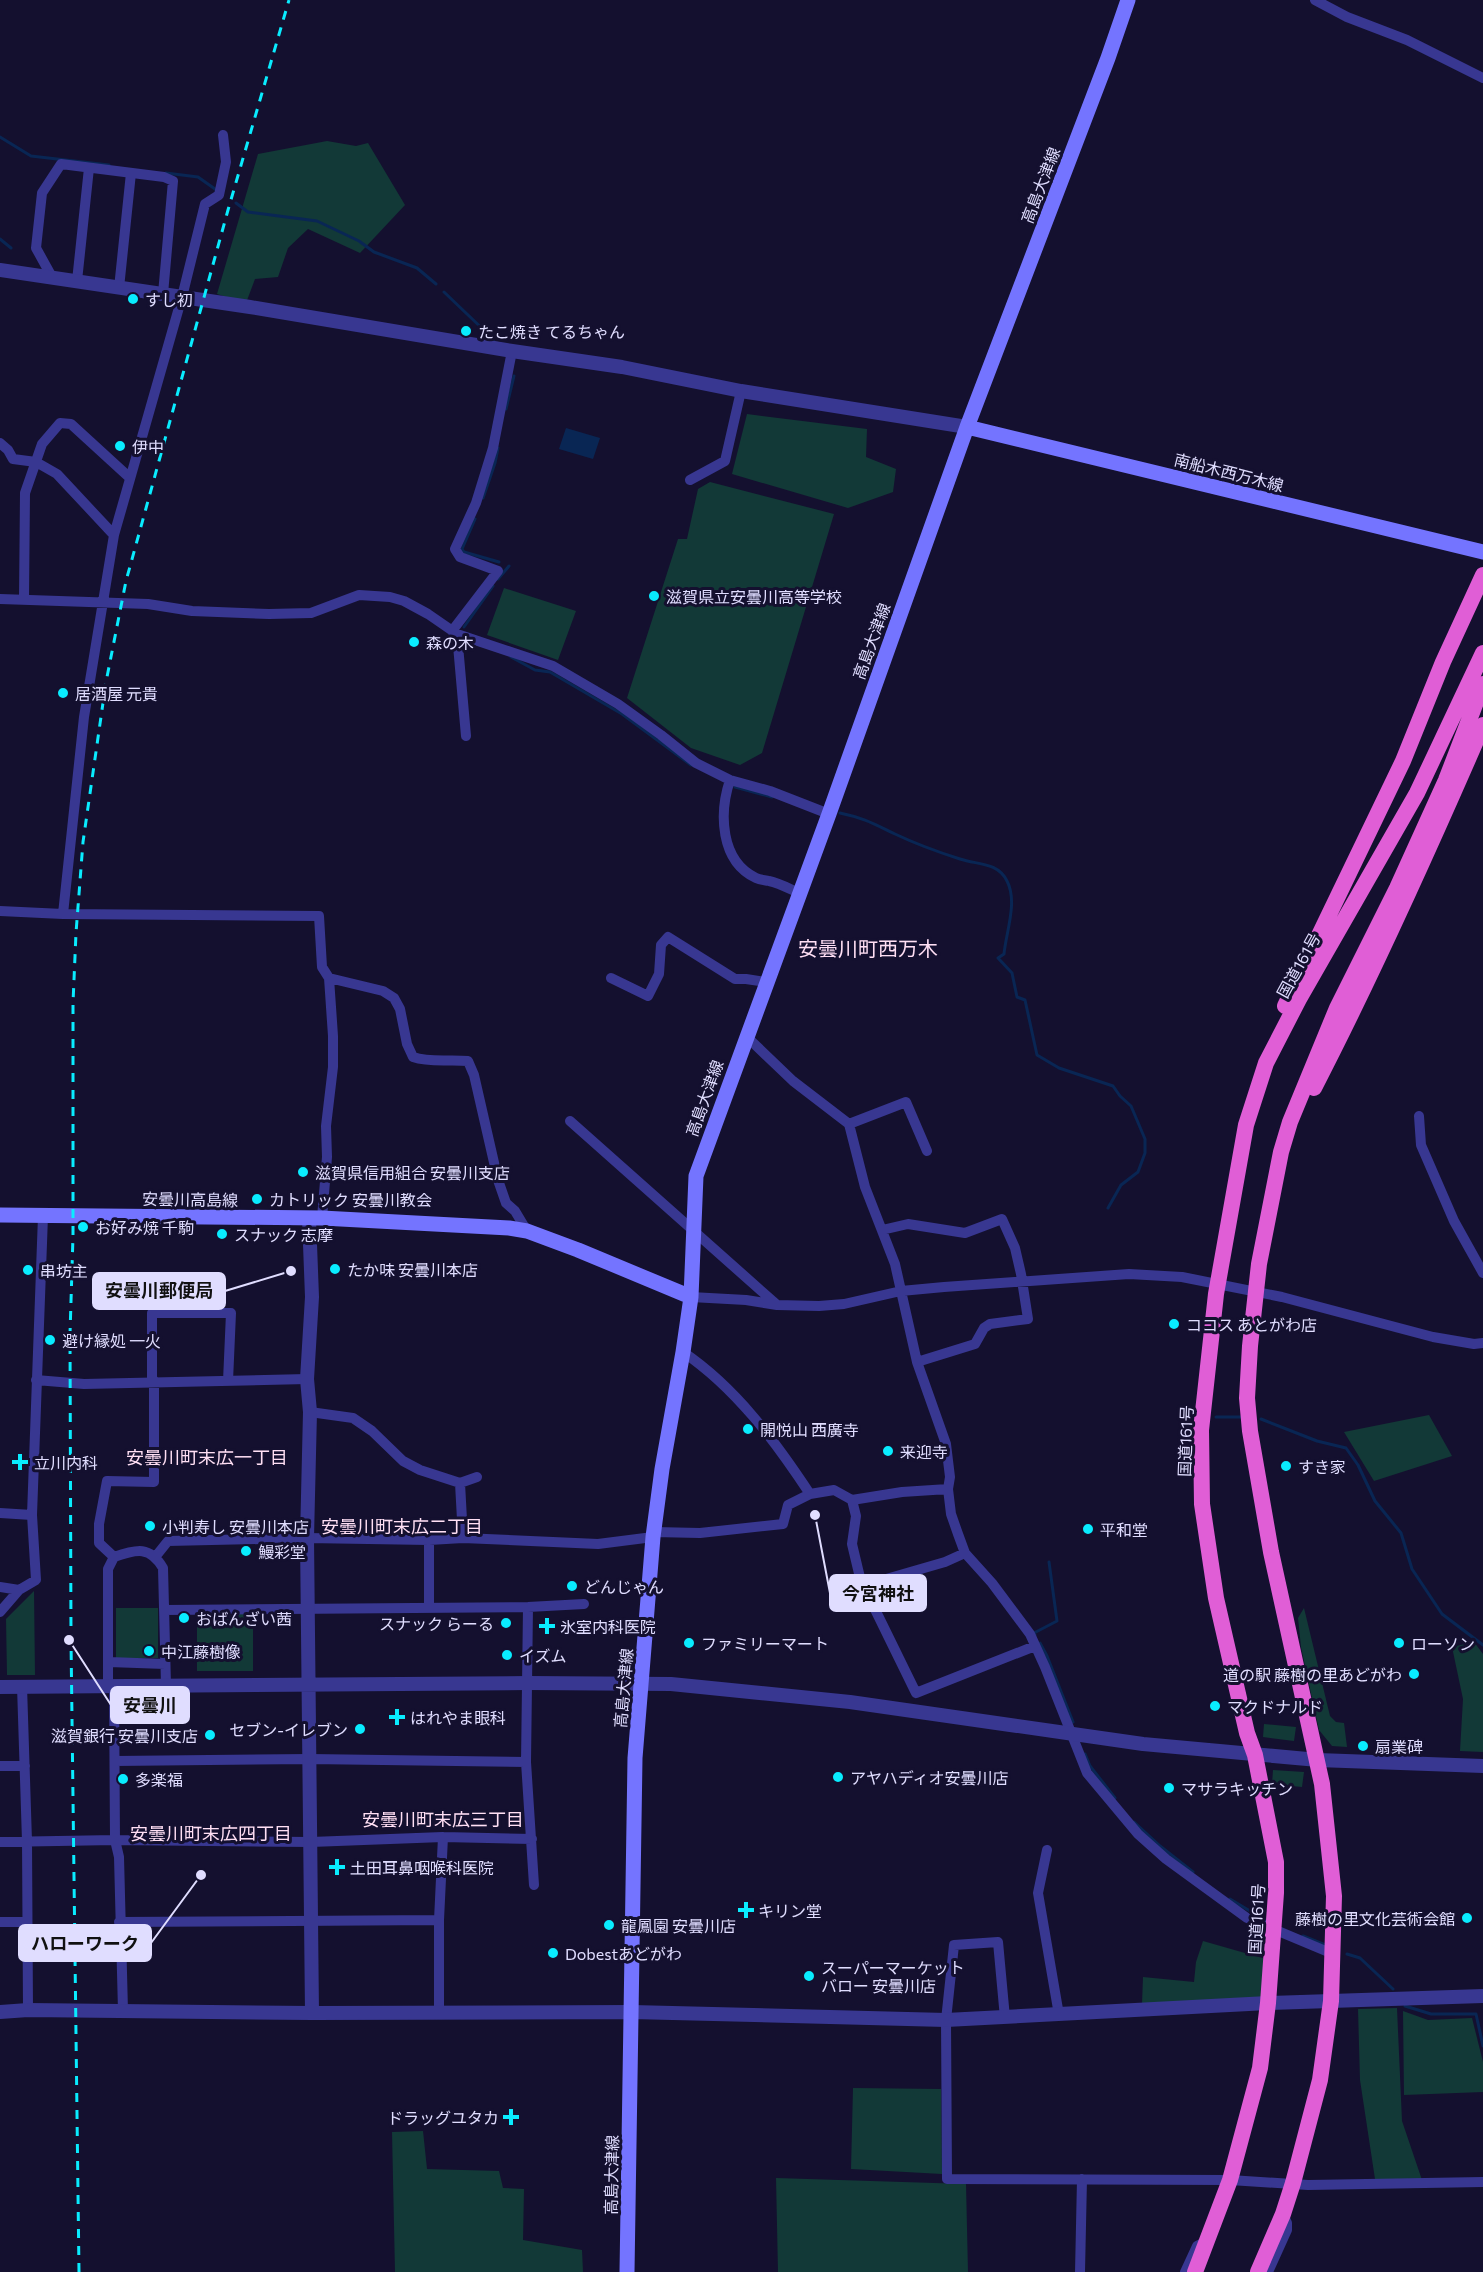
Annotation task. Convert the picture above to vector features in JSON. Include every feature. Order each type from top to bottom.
[{"type":"highway","points":[[1266,1064],[1290,992],[1403,761],[1443,662],[1483,576]]},
{"type":"highway","name":"国道161号","points":[[1195,2272],[1230,2180],[1260,2068],[1275,1930],[1276,1862],[1255,1755],[1247,1733],[1216,1598],[1202,1504],[1201,1430],[1218,1284],[1246,1125],[1266,1064],[1299,999],[1417,793],[1483,653]]},
{"type":"highway","points":[[1258,2272],[1283,2214],[1320,2080],[1331,2001],[1333,1874],[1318,1760],[1273,1562],[1255,1468],[1247,1398],[1255,1293],[1271,1198],[1290,1122],[1337,1008],[1397,888],[1446,780],[1483,684]]},
{"type":"highway","points":[[1290,1122],[1300,1114],[1352,1014],[1483,725]]},
{"type":"main road","name":"高島大津線","points":[[627,2272],[635,1758],[654,1534],[662,1469],[684,1352],[691,1297],[696,1176],[829,814],[967,427],[1128,0]]},
{"type":"main road","name":"南船木西万木線","points":[[967,427],[1483,552]]},
{"type":"main road","name":"安曇川高島線","points":[[0,1215],[316,1218],[477,1226],[527,1231],[691,1297]]},
{"type":"street","points":[[1315,0],[1347,17],[1407,40],[1483,78]]},
{"type":"street","points":[[63,914],[84,717],[114,535],[182,297],[205,204],[219,195],[226,162],[223,135]]},
{"type":"street","points":[[52,278],[36,248],[42,193],[61,164],[131,172],[164,177],[173,181],[163,294]]},
{"type":"street","points":[[77,281],[89,168]]},
{"type":"street","points":[[120,288],[131,172]]},
{"type":"street","points":[[0,270],[622,367],[741,391],[967,427]]},
{"type":"street","points":[[466,736],[455,632],[498,571],[460,557],[455,549],[476,503],[493,448],[512,351]]},
{"type":"street","points":[[690,480],[725,461],[741,391]]},
{"type":"street","points":[[24,599],[25,493],[42,444],[60,423],[71,424],[130,478]]},
{"type":"street","points":[[0,443],[14,459],[36,462],[57,474],[114,535]]},
{"type":"street","points":[[0,599],[148,604],[192,611],[269,614],[311,613],[359,596],[374,595],[404,601],[455,632],[553,666],[618,704],[696,763],[730,780],[770,791],[829,814]]},
{"type":"street","points":[[730,780],[725,794],[724,825],[729,849],[738,867],[758,879],[770,881],[799,893]]},
{"type":"street","points":[[0,911],[63,914],[318,916],[322,966],[329,978],[333,1066],[326,1126],[327,1157],[316,1218],[307,1379],[310,1412],[308,1538],[312,2013]]},
{"type":"street","points":[[611,978],[648,996],[659,974],[661,945],[668,937],[735,979],[766,982]]},
{"type":"street","points":[[329,978],[383,991],[394,998],[400,1009],[407,1044],[413,1057],[427,1061],[455,1059],[468,1061],[474,1076],[498,1180],[507,1203],[516,1211],[527,1231]]},
{"type":"street","points":[[746,1036],[793,1081],[849,1124],[865,1187],[895,1264],[917,1362],[946,1444],[951,1514],[965,1553],[992,1583],[1030,1634],[1087,1773],[1138,1834],[1217,1898],[1247,1918],[1333,1954]]},
{"type":"street","points":[[849,1124],[906,1102],[927,1151]]},
{"type":"street","points":[[1419,1116],[1422,1145],[1454,1221],[1483,1272]]},
{"type":"street","points":[[570,1121],[777,1305]]},
{"type":"street","points":[[0,1612],[19,1590],[36,1580],[32,1515],[43,1216]]},
{"type":"street","points":[[882,1230],[908,1224],[965,1233],[1002,1219],[1015,1248],[1028,1320],[990,1324],[984,1328],[975,1344],[917,1362]]},
{"type":"street","points":[[691,1297],[746,1300],[777,1305],[844,1304],[901,1291],[1129,1274],[1182,1277],[1282,1298],[1422,1334],[1474,1344],[1483,1342]]},
{"type":"street","points":[[114,1557],[99,1543],[99,1524],[107,1481],[154,1482],[152,1313],[231,1313],[228,1381]]},
{"type":"street","points":[[684,1352],[733,1395],[775,1442],[810,1494]]},
{"type":"street","points":[[36,1380],[84,1384],[307,1379]]},
{"type":"street","points":[[310,1412],[353,1418],[372,1431],[403,1461],[420,1470],[460,1484],[477,1477]]},
{"type":"street","points":[[460,1484],[463,1538]]},
{"type":"street","points":[[156,1556],[168,1541],[463,1538],[598,1544],[654,1534],[700,1533],[783,1524],[788,1505],[810,1494],[834,1490],[852,1500],[902,1492],[948,1489]]},
{"type":"street","points":[[852,1500],[856,1516],[852,1544],[862,1586],[916,1692],[1035,1646]]},
{"type":"street","points":[[0,1513],[32,1515]]},
{"type":"street","points":[[429,1540],[429,1607]]},
{"type":"street","points":[[123,2011],[119,1857],[115,1840],[115,1761],[108,1569],[114,1557],[129,1552],[148,1552],[156,1556],[163,1568],[166,1685]]},
{"type":"street","points":[[862,1586],[945,1562],[965,1553]]},
{"type":"street","points":[[0,1587],[19,1590]]},
{"type":"street","points":[[164,1610],[528,1607],[584,1604]]},
{"type":"street","points":[[528,1607],[526,1762],[534,1885]]},
{"type":"street","points":[[110,1662],[165,1664]]},
{"type":"street","points":[[0,1687],[642,1683],[839,1701],[1072,1735],[1255,1755],[1318,1760],[1483,1766]]},
{"type":"street","points":[[22,1686],[27,1841],[28,2010]]},
{"type":"street","points":[[115,1761],[310,1759],[526,1762]]},
{"type":"street","points":[[0,1766],[25,1766]]},
{"type":"street","points":[[0,1842],[115,1840],[311,1842],[443,1837],[532,1839]]},
{"type":"street","points":[[439,2013],[439,1920],[443,1837]]},
{"type":"street","points":[[1047,1850],[1038,1893],[1059,2015]]},
{"type":"street","points":[[120,1922],[439,1920]]},
{"type":"street","points":[[0,1922],[27,1922]]},
{"type":"street","points":[[1005,2018],[998,1942],[954,1945],[946,2020],[947,2179],[1230,2180],[1308,2185],[1483,2181]]},
{"type":"street","points":[[0,2012],[28,2010],[312,2013],[632,2012],[946,2020],[1268,2003],[1483,1996]]},
{"type":"street","points":[[1080,2272],[1083,2179]]},
{"type":"street","points":[[1268,2272],[1287,2230],[1283,2214]]},
{"type":"street","points":[[1185,2272],[1197,2246],[1207,2240]]},
{"type":"green space","points":[[327,141],[356,146],[368,143],[405,205],[360,253],[308,229],[288,248],[278,277],[255,279],[246,303],[217,294],[258,154]]},
{"type":"green space","points":[[747,414],[867,429],[866,457],[896,469],[893,492],[848,508],[732,474]]},
{"type":"green space","points":[[710,482],[834,514],[762,753],[740,765],[691,748],[627,698],[678,539],[687,539],[698,489]]},
{"type":"green space","points":[[504,588],[576,611],[558,660],[487,635]]},
{"type":"green space","points":[[1429,1415],[1452,1456],[1374,1481],[1344,1432]]},
{"type":"green space","points":[[34,1591],[35,1675],[7,1675],[6,1619]]},
{"type":"green space","points":[[116,1608],[158,1608],[158,1658],[116,1658]]},
{"type":"green space","points":[[1304,1608],[1330,1716],[1336,1722],[1344,1723],[1347,1747],[1332,1746],[1319,1730],[1301,1647],[1298,1618]]},
{"type":"green space","points":[[197,1613],[253,1613],[253,1671],[197,1671]]},
{"type":"green space","points":[[1474,1642],[1483,1654],[1483,1752],[1460,1751],[1463,1699],[1452,1647]]},
{"type":"green space","points":[[1264,1724],[1296,1727],[1294,1741],[1263,1737]]},
{"type":"green space","points":[[1273,1770],[1304,1772],[1302,1787],[1272,1784]]},
{"type":"green space","points":[[1203,1941],[1266,1959],[1262,1997],[1142,2004],[1143,1977],[1194,1982],[1196,1962]]},
{"type":"green space","points":[[1397,2008],[1402,2121],[1422,2180],[1375,2179],[1360,2080],[1358,2009]]},
{"type":"green space","points":[[1403,2011],[1428,2020],[1472,2018],[1483,2062],[1483,2092],[1404,2095]]},
{"type":"green space","points":[[853,2088],[941,2089],[942,2174],[851,2169]]},
{"type":"green space","points":[[423,2131],[427,2169],[499,2171],[503,2188],[524,2189],[523,2240],[582,2250],[583,2272],[395,2272],[392,2132]]},
{"type":"green space","points":[[776,2178],[966,2184],[968,2272],[778,2272]]},
{"type":"water","points":[[566,428],[600,438],[593,459],[559,449]]},
{"type":"waterway","points":[[0,137],[31,156],[109,165]]},
{"type":"waterway","points":[[166,173],[198,177],[215,189]]},
{"type":"waterway","points":[[236,203],[248,212],[317,221],[359,241],[374,252],[417,268],[436,284]]},
{"type":"waterway","points":[[0,239],[11,248]]},
{"type":"waterway","points":[[444,292],[494,342]]},
{"type":"waterway","points":[[506,409],[514,376]]},
{"type":"waterway","points":[[483,498],[498,448]]},
{"type":"waterway","points":[[475,519],[462,549],[464,552],[499,562]]},
{"type":"waterway","points":[[498,579],[509,566]]},
{"type":"waterway","points":[[464,627],[493,586]]},
{"type":"waterway","points":[[511,657],[535,670],[550,672],[622,714],[691,765]]},
{"type":"waterway","points":[[735,787],[772,797]]},
{"type":"waterway","points":[[840,813],[869,822],[935,851],[993,867],[1003,875],[1010,889],[1011,908],[1004,954],[998,958],[1012,973],[1017,997],[1025,1000],[1037,1055],[1059,1068],[1113,1086],[1131,1106],[1145,1139],[1145,1153],[1138,1172],[1121,1185],[1108,1208]]},
{"type":"waterway","points":[[1216,1417],[1244,1417]]},
{"type":"waterway","points":[[1261,1419],[1317,1441],[1346,1448],[1358,1465],[1375,1501],[1401,1533],[1412,1569],[1442,1614],[1483,1645]]},
{"type":"waterway","points":[[1035,1635],[1034,1633],[1057,1621],[1049,1562]]},
{"type":"waterway","points":[[1040,1643],[1073,1722]]},
{"type":"waterway","points":[[1085,1754],[1090,1766],[1115,1798]]},
{"type":"waterway","points":[[1134,1822],[1193,1872]]},
{"type":"waterway","points":[[1230,1899],[1265,1920]]},
{"type":"waterway","points":[[1303,1936],[1328,1946]]},
{"type":"waterway","points":[[1347,1954],[1360,1958],[1393,1989]]},
{"type":"waterway","points":[[1405,2006],[1431,2014],[1476,2014],[1483,2046]]},
{"type":"railway","points":[[79,2272],[71,1640],[70,1334],[73,1236],[73,1003],[83,842],[106,682],[126,581],[228,210],[289,0]]},
{"type":"place","name":"すし初","points":[[133,299]]},
{"type":"place","name":"たこ焼き てるちゃん","points":[[466,331]]},
{"type":"place","name":"伊中","points":[[120,446]]},
{"type":"place","name":"滋賀県立安曇川高等学校","points":[[654,596]]},
{"type":"place","name":"森の木","points":[[414,642]]},
{"type":"place","name":"居酒屋 元貴","points":[[63,693]]},
{"type":"place","name":"滋賀県信用組合 安曇川支店","points":[[303,1172]]},
{"type":"place","name":"カトリック 安曇川教会","points":[[257,1199]]},
{"type":"place","name":"お好み焼 千駒","points":[[83,1227]]},
{"type":"place","name":"スナック 志摩","points":[[222,1234]]},
{"type":"place","name":"たか味 安曇川本店","points":[[335,1269]]},
{"type":"place","name":"串坊主","points":[[28,1270]]},
{"type":"place","name":"安曇川郵便局","points":[[291,1271]]},
{"type":"place","name":"ココス あとがわ店","points":[[1174,1324]]},
{"type":"place","name":"避け縁処 一火","points":[[50,1340]]},
{"type":"place","name":"開悦山 西廣寺","points":[[748,1429]]},
{"type":"place","name":"来迎寺","points":[[888,1451]]},
{"type":"place","name":"立川内科","points":[[20,1462]]},
{"type":"place","name":"すき家","points":[[1286,1466]]},
{"type":"place","name":"今宮神社","points":[[815,1515]]},
{"type":"place","name":"小判寿し 安曇川本店","points":[[150,1526]]},
{"type":"place","name":"平和堂","points":[[1088,1529]]},
{"type":"place","name":"鰻彩堂","points":[[246,1551]]},
{"type":"place","name":"どんじゃん","points":[[572,1586]]},
{"type":"place","name":"おばんざい茜","points":[[184,1618]]},
{"type":"place","name":"スナック らーる","points":[[506,1623]]},
{"type":"place","name":"氷室内科医院","points":[[547,1626]]},
{"type":"place","name":"安曇川","points":[[69,1640]]},
{"type":"place","name":"ファミリーマート","points":[[689,1643]]},
{"type":"place","name":"ローソン","points":[[1399,1643]]},
{"type":"place","name":"中江藤樹像","points":[[149,1651]]},
{"type":"place","name":"イズム","points":[[507,1655]]},
{"type":"place","name":"道の駅 藤樹の里あどがわ","points":[[1414,1674]]},
{"type":"place","name":"マクドナルド","points":[[1215,1706]]},
{"type":"place","name":"はれやま眼科","points":[[397,1717]]},
{"type":"place","name":"セブン-イレブン","points":[[360,1729]]},
{"type":"place","name":"滋賀銀行 安曇川支店","points":[[210,1735]]},
{"type":"place","name":"扇業碑","points":[[1363,1746]]},
{"type":"place","name":"アヤハディオ安曇川店","points":[[838,1777]]},
{"type":"place","name":"多楽福","points":[[123,1779]]},
{"type":"place","name":"マサラキッチン","points":[[1169,1788]]},
{"type":"place","name":"土田耳鼻咽喉科医院","points":[[337,1867]]},
{"type":"place","name":"ハローワーク","points":[[201,1875]]},
{"type":"place","name":"キリン堂","points":[[746,1910]]},
{"type":"place","name":"藤樹の里文化芸術会館","points":[[1467,1918]]},
{"type":"place","name":"龍鳳園 安曇川店","points":[[609,1925]]},
{"type":"place","name":"Dobestあどがわ","points":[[553,1953]]},
{"type":"place","name":"スーパーマーケット バロー 安曇川店","points":[[809,1976]]},
{"type":"place","name":"ドラッグユタカ","points":[[511,2117]]},
{"type":"district","name":"安曇川町西万木","points":[[868,948]]},
{"type":"district","name":"安曇川町末広一丁目","points":[[207,1457]]},
{"type":"district","name":"安曇川町末広二丁目","points":[[402,1526]]},
{"type":"district","name":"安曇川町末広三丁目","points":[[443,1819]]},
{"type":"district","name":"安曇川町末広四丁目","points":[[211,1833]]}]
